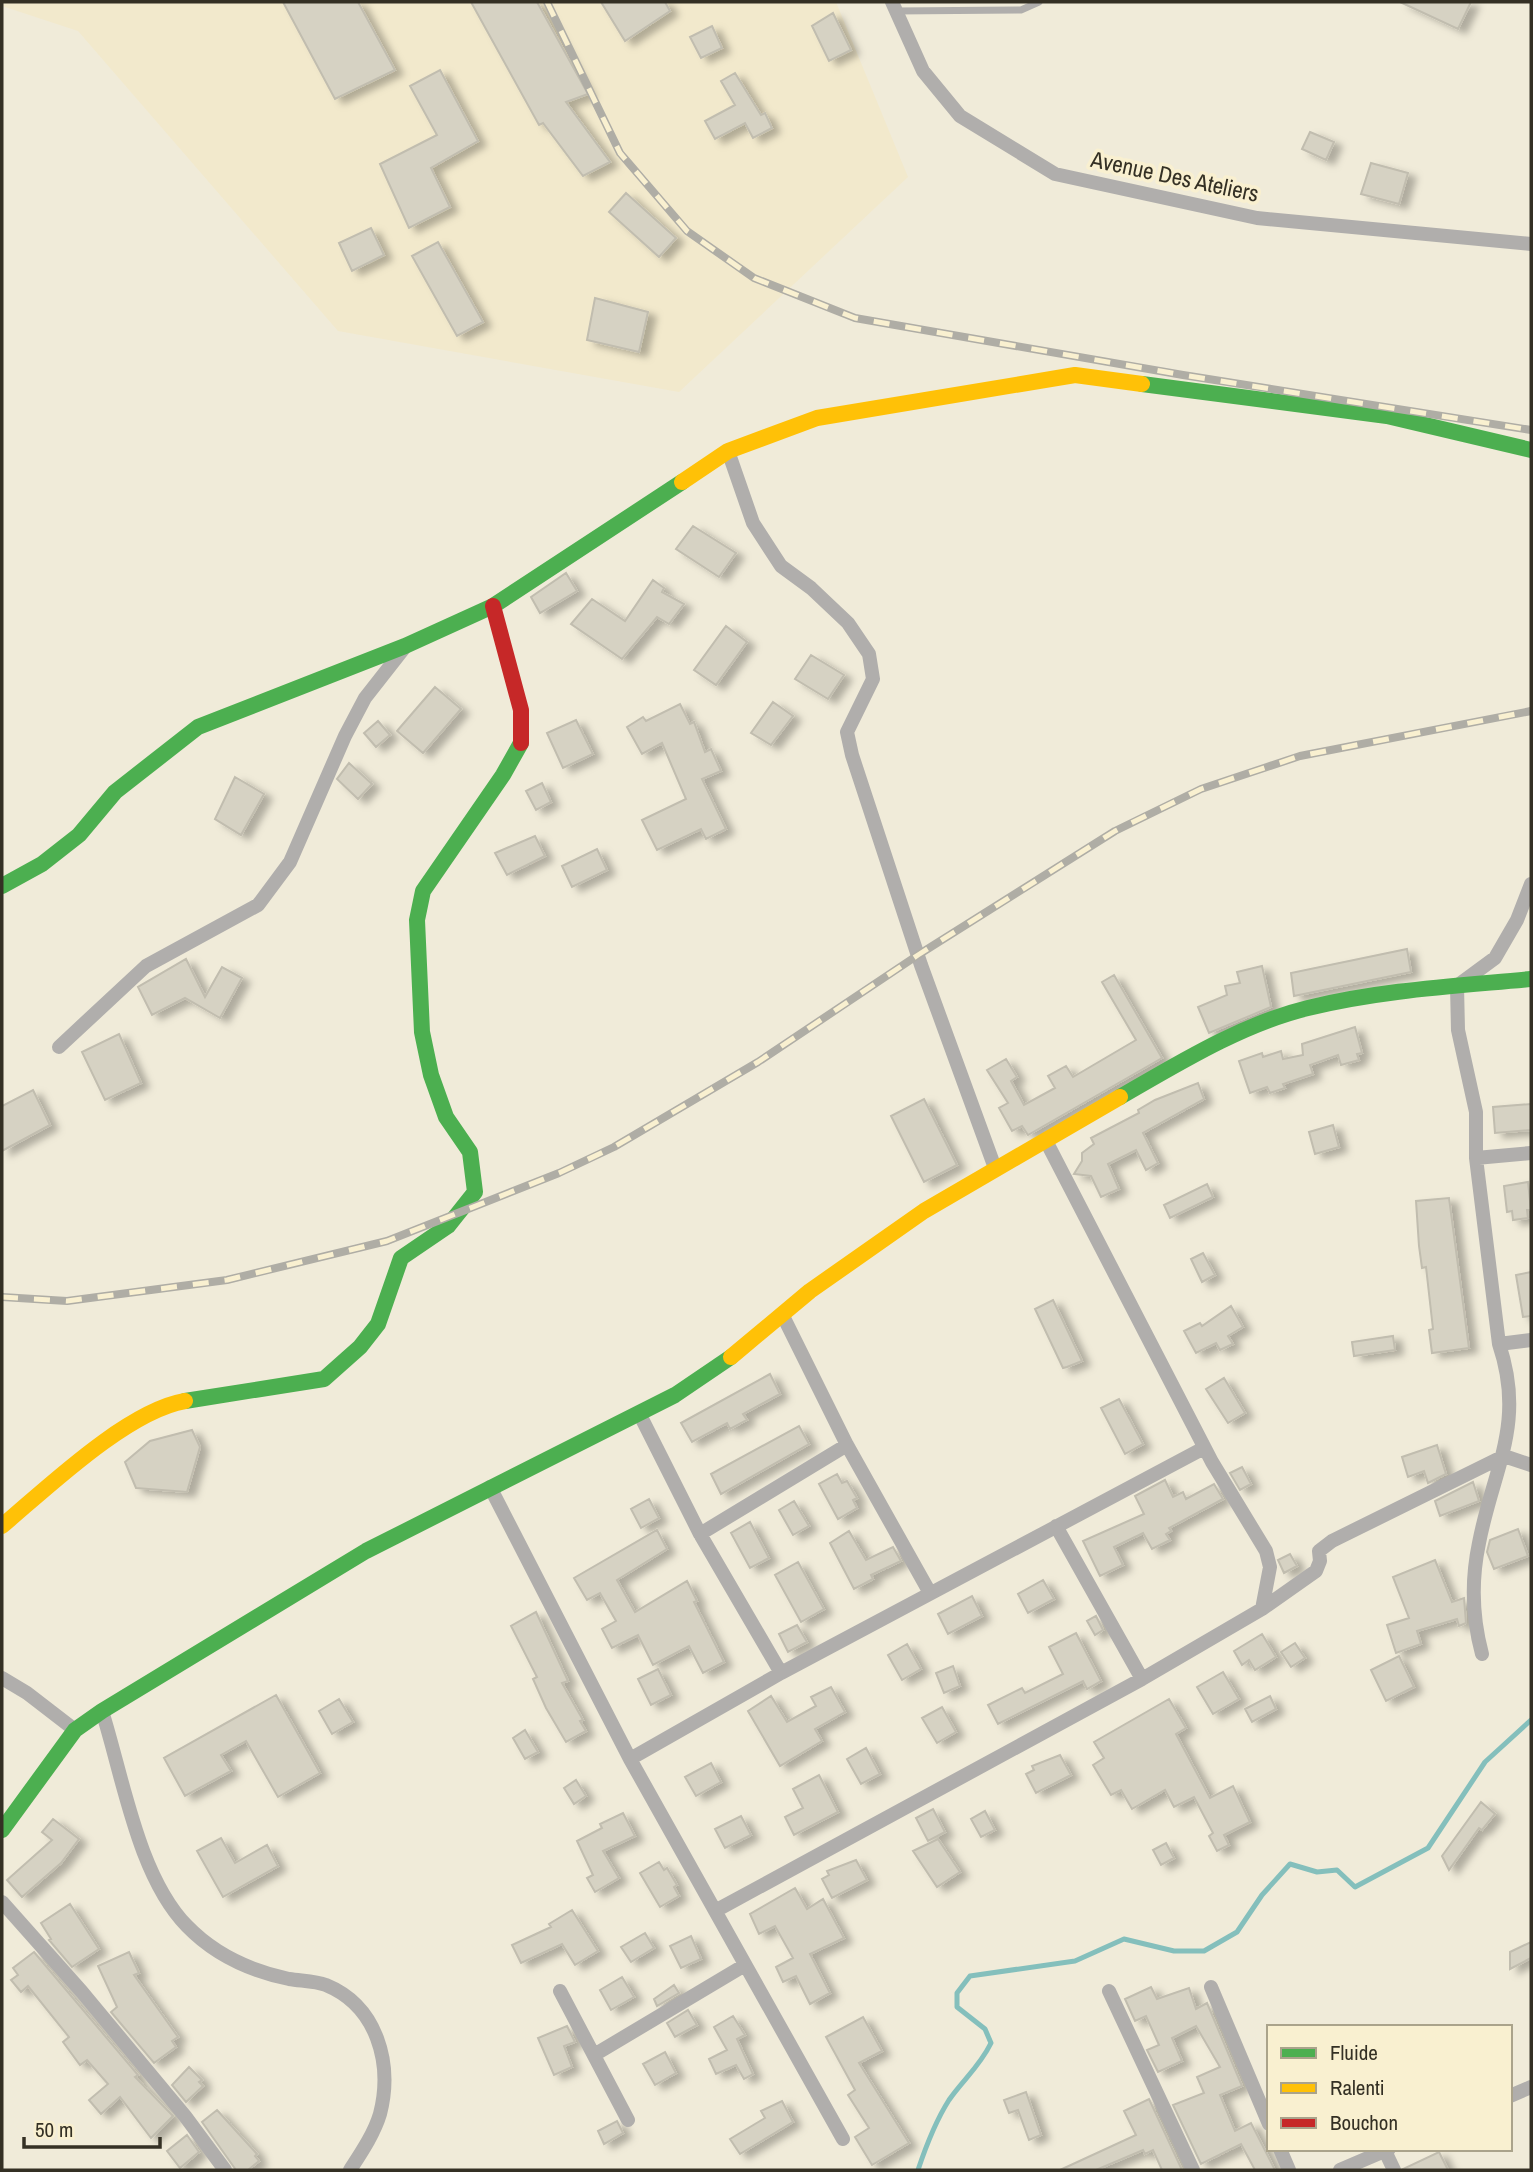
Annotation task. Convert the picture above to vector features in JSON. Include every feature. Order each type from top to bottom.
[{"type":"street","name":"Avenue Des Ateliers","points":[[893,7],[923,71],[960,116],[1055,174],[1256,218],[1531,244]]},
{"type":"street","points":[[2,886],[42,864],[79,835],[115,792],[198,727],[405,646],[493,606],[728,452],[817,418],[1075,375],[1387,416],[1531,450]]},
{"type":"street","points":[[728,452],[753,523],[781,566],[811,588],[848,622],[869,654],[873,679],[847,732],[854,767],[921,965],[995,1168]]},
{"type":"street","points":[[2,1526],[68,1470],[143,1416],[175,1404],[324,1379],[360,1347],[379,1324],[401,1258],[447,1226],[469,1203],[475,1192],[470,1152],[446,1117],[431,1075],[422,1032],[417,920],[423,891],[503,775],[522,741],[521,710],[493,606]]},
{"type":"street","points":[[58,1047],[146,966],[258,905],[290,862],[345,736],[365,698],[405,646]]},
{"type":"street","points":[[1457,986],[1495,958],[1517,920],[1531,884]]},
{"type":"street","points":[[2,1830],[75,1730],[102,1711],[366,1551],[676,1395],[727,1361],[854,1258],[1045,1139],[1231,1036],[1307,1008],[1457,986],[1531,979]]},
{"type":"street","points":[[1457,986],[1458,1030],[1476,1112],[1476,1158],[1499,1344],[1509,1373],[1504,1456],[1479,1541],[1474,1579],[1472,1609],[1482,1654]]},
{"type":"street","points":[[1045,1139],[1205,1448],[1266,1551],[1270,1567],[1262,1609]]},
{"type":"street","points":[[1476,1158],[1531,1153]]},
{"type":"street","points":[[783,1316],[847,1445],[930,1593]]},
{"type":"street","points":[[1499,1344],[1531,1340]]},
{"type":"street","points":[[639,1413],[700,1534],[781,1673]]},
{"type":"street","points":[[700,1534],[847,1445]]},
{"type":"street","points":[[630,1759],[781,1673],[1205,1448]]},
{"type":"street","points":[[715,1911],[1142,1679],[1262,1609],[1316,1571],[1322,1547],[1504,1456],[1531,1465]]},
{"type":"street","points":[[490,1487],[630,1759],[843,2139]]},
{"type":"street","points":[[1056,1526],[1142,1679]]},
{"type":"street","points":[[2,1678],[27,1693],[75,1730]]},
{"type":"street","points":[[102,1711],[142,1845],[164,1896],[187,1926],[220,1953],[250,1969],[324,1984],[353,2000],[378,2037],[385,2074],[379,2115],[350,2170]]},
{"type":"street","points":[[2,1902],[82,1992],[185,2116],[225,2170]]},
{"type":"street","points":[[594,2055],[745,1965]]},
{"type":"street","points":[[1211,1987],[1267,2119]]},
{"type":"street","points":[[560,1991],[628,2120]]},
{"type":"street","points":[[1109,1991],[1193,2170]]},
{"type":"street","points":[[1512,2095],[1531,2087]]},
{"type":"street","points":[[1281,2151],[1289,2170]]},
{"type":"street","points":[[1340,2170],[1385,2151]]},
{"type":"street","points":[[1387,2151],[1394,2170]]},
{"type":"lane","points":[[893,7],[1021,10],[1039,2]]},
{"type":"shaded area","points":[[2,2],[836,2],[908,177],[679,392],[338,331],[78,31],[2,6]]},
{"type":"building","points":[[283,2],[358,2],[395,70],[335,99]]},
{"type":"building","points":[[471,2],[537,2],[588,94],[566,102],[610,162],[583,176],[543,123],[539,125]]},
{"type":"building","points":[[601,2],[665,2],[670,11],[625,41]]},
{"type":"building","points":[[1400,2],[1471,2],[1458,29]]},
{"type":"building","points":[[833,13],[851,50],[829,61],[812,26]]},
{"type":"building","points":[[712,26],[722,48],[701,58],[690,37]]},
{"type":"building","points":[[440,70],[478,141],[431,168],[450,207],[409,228],[380,164],[437,135],[410,86]]},
{"type":"building","points":[[735,73],[761,115],[765,113],[772,128],[753,138],[745,123],[715,139],[705,121],[735,105],[721,81]]},
{"type":"building","points":[[1310,132],[1334,142],[1326,160],[1302,149]]},
{"type":"building","points":[[1371,163],[1408,173],[1399,204],[1361,194]]},
{"type":"building","points":[[626,193],[676,238],[659,257],[609,212]]},
{"type":"building","points":[[371,228],[384,255],[352,271],[339,243]]},
{"type":"building","points":[[438,242],[483,322],[457,336],[412,256]]},
{"type":"building","points":[[595,298],[648,312],[639,352],[587,340]]},
{"type":"building","points":[[693,526],[736,553],[719,577],[676,549]]},
{"type":"building","points":[[566,573],[577,591],[540,613],[531,597]]},
{"type":"building","points":[[653,580],[664,588],[662,592],[684,604],[669,624],[657,617],[622,659],[571,624],[592,599],[625,621]]},
{"type":"building","points":[[726,626],[747,642],[716,685],[694,670]]},
{"type":"building","points":[[811,655],[844,675],[828,699],[795,679]]},
{"type":"building","points":[[435,687],[461,709],[423,753],[397,731]]},
{"type":"building","points":[[773,702],[793,716],[771,745],[751,733]]},
{"type":"building","points":[[680,704],[690,724],[694,722],[705,752],[711,749],[721,771],[702,779],[726,829],[706,839],[701,829],[657,850],[642,820],[686,799],[662,743],[642,754],[627,727],[643,717],[646,721]]},
{"type":"building","points":[[576,720],[593,754],[563,768],[547,733]]},
{"type":"building","points":[[378,721],[390,735],[376,747],[364,733]]},
{"type":"building","points":[[349,763],[372,784],[358,799],[337,779]]},
{"type":"building","points":[[235,777],[264,794],[241,835],[215,819]]},
{"type":"building","points":[[542,783],[551,802],[536,810],[526,791]]},
{"type":"building","points":[[535,836],[545,856],[507,875],[495,853]]},
{"type":"building","points":[[597,849],[607,870],[572,887],[562,866]]},
{"type":"building","points":[[1407,949],[1411,972],[1294,996],[1291,973]]},
{"type":"building","points":[[186,959],[205,997],[222,967],[242,978],[220,1018],[185,998],[152,1015],[138,987]]},
{"type":"building","points":[[1262,966],[1271,1007],[1209,1033],[1198,1007],[1227,995],[1225,986],[1240,983],[1237,972]]},
{"type":"building","points":[[1114,975],[1162,1058],[1028,1135],[1022,1126],[1012,1131],[999,1108],[1008,1103],[987,1070],[1006,1059],[1017,1077],[1011,1081],[1024,1105],[1055,1088],[1048,1076],[1066,1066],[1073,1077],[1136,1040],[1102,982]]},
{"type":"building","points":[[1355,1027],[1362,1053],[1357,1054],[1359,1060],[1341,1065],[1338,1055],[1310,1065],[1313,1074],[1283,1084],[1285,1088],[1270,1093],[1267,1087],[1250,1093],[1239,1061],[1262,1053],[1263,1057],[1281,1051],[1283,1059],[1303,1055],[1302,1044]]},
{"type":"building","points":[[119,1034],[141,1083],[105,1100],[82,1052]]},
{"type":"building","points":[[1198,1083],[1204,1099],[1143,1133],[1158,1163],[1146,1170],[1136,1150],[1108,1164],[1119,1189],[1101,1197],[1091,1176],[1074,1174],[1082,1161],[1082,1153],[1094,1144],[1091,1138],[1139,1113],[1138,1110],[1155,1100]]},
{"type":"building","points":[[33,1090],[50,1125],[2,1151],[2,1106]]},
{"type":"building","points":[[924,1099],[957,1165],[924,1182],[891,1116]]},
{"type":"building","points":[[1531,1104],[1531,1130],[1495,1133],[1493,1107]]},
{"type":"building","points":[[1333,1125],[1339,1147],[1315,1154],[1309,1132]]},
{"type":"building","points":[[1528,1182],[1531,1210],[1527,1210],[1528,1218],[1513,1220],[1512,1211],[1507,1212],[1504,1186]]},
{"type":"building","points":[[1207,1184],[1213,1197],[1170,1218],[1164,1205]]},
{"type":"building","points":[[1449,1198],[1469,1348],[1432,1353],[1429,1330],[1433,1329],[1426,1267],[1422,1268],[1419,1246],[1416,1201]]},
{"type":"building","points":[[1203,1253],[1215,1275],[1202,1282],[1191,1259]]},
{"type":"building","points":[[1531,1272],[1531,1316],[1523,1317],[1516,1275]]},
{"type":"building","points":[[1053,1300],[1082,1361],[1063,1368],[1035,1309]]},
{"type":"building","points":[[1231,1306],[1243,1327],[1228,1336],[1233,1344],[1220,1350],[1216,1343],[1196,1353],[1184,1331],[1200,1323],[1202,1326]]},
{"type":"building","points":[[1393,1336],[1395,1350],[1354,1356],[1352,1342]]},
{"type":"building","points":[[770,1374],[780,1394],[743,1414],[747,1420],[730,1429],[727,1423],[692,1442],[681,1423]]},
{"type":"building","points":[[1224,1378],[1245,1413],[1228,1423],[1206,1389]]},
{"type":"building","points":[[1119,1399],[1143,1444],[1125,1454],[1101,1408]]},
{"type":"building","points":[[799,1426],[809,1444],[721,1494],[711,1474]]},
{"type":"building","points":[[192,1430],[200,1447],[187,1492],[136,1488],[125,1462],[150,1441]]},
{"type":"building","points":[[1437,1445],[1446,1474],[1428,1483],[1424,1471],[1408,1477],[1402,1457]]},
{"type":"building","points":[[1242,1467],[1251,1484],[1240,1490],[1230,1473]]},
{"type":"building","points":[[837,1474],[842,1483],[847,1481],[857,1498],[853,1500],[857,1508],[838,1519],[819,1484]]},
{"type":"building","points":[[1165,1480],[1173,1497],[1183,1492],[1186,1499],[1214,1484],[1223,1499],[1169,1528],[1171,1531],[1166,1534],[1170,1540],[1152,1549],[1143,1533],[1114,1547],[1123,1565],[1100,1576],[1083,1541],[1144,1514],[1135,1496]]},
{"type":"building","points":[[1473,1482],[1479,1501],[1440,1516],[1435,1501]]},
{"type":"building","points":[[649,1499],[659,1518],[641,1528],[631,1509]]},
{"type":"building","points":[[794,1501],[809,1526],[793,1535],[779,1510]]},
{"type":"building","points":[[750,1522],[769,1558],[750,1568],[731,1533]]},
{"type":"building","points":[[1518,1529],[1528,1556],[1494,1569],[1487,1552],[1490,1540]]},
{"type":"building","points":[[657,1530],[667,1549],[617,1580],[635,1612],[687,1581],[697,1601],[694,1602],[724,1662],[703,1673],[689,1646],[653,1665],[638,1635],[612,1648],[602,1629],[616,1621],[600,1593],[587,1600],[574,1578]]},
{"type":"building","points":[[849,1531],[866,1560],[893,1547],[901,1561],[871,1575],[873,1579],[854,1589],[830,1543]]},
{"type":"building","points":[[1290,1554],[1297,1566],[1284,1573],[1278,1560]]},
{"type":"building","points":[[1435,1560],[1452,1602],[1464,1598],[1466,1623],[1459,1626],[1457,1619],[1417,1631],[1421,1644],[1396,1653],[1387,1625],[1409,1618],[1393,1577]]},
{"type":"building","points":[[798,1562],[824,1609],[801,1622],[775,1575]]},
{"type":"building","points":[[1043,1580],[1054,1599],[1028,1613],[1018,1594]]},
{"type":"building","points":[[972,1596],[982,1616],[948,1634],[938,1614]]},
{"type":"building","points":[[536,1612],[568,1681],[562,1683],[583,1720],[580,1721],[586,1731],[566,1742],[546,1708],[533,1679],[537,1677],[511,1626]]},
{"type":"building","points":[[1096,1616],[1103,1630],[1095,1635],[1087,1621]]},
{"type":"building","points":[[797,1625],[807,1642],[788,1652],[779,1634]]},
{"type":"building","points":[[1076,1633],[1101,1681],[1087,1689],[1083,1681],[998,1724],[988,1705],[1022,1688],[1025,1693],[1063,1674],[1049,1647]]},
{"type":"building","points":[[1262,1634],[1276,1657],[1255,1670],[1249,1660],[1242,1665],[1234,1651]]},
{"type":"building","points":[[1295,1643],[1305,1658],[1291,1667],[1281,1652]]},
{"type":"building","points":[[907,1644],[921,1669],[902,1680],[888,1655]]},
{"type":"building","points":[[1399,1656],[1414,1687],[1386,1701],[1371,1670]]},
{"type":"building","points":[[953,1666],[960,1686],[944,1693],[936,1673]]},
{"type":"building","points":[[658,1669],[671,1695],[651,1705],[638,1679]]},
{"type":"building","points":[[1223,1672],[1239,1699],[1213,1714],[1197,1687]]},
{"type":"building","points":[[831,1687],[845,1712],[815,1729],[822,1741],[780,1766],[748,1711],[771,1696],[787,1722],[816,1706],[811,1697]]},
{"type":"building","points":[[276,1695],[320,1773],[278,1797],[246,1741],[221,1755],[231,1771],[185,1796],[164,1758]]},
{"type":"building","points":[[1270,1696],[1276,1709],[1252,1722],[1245,1709]]},
{"type":"building","points":[[339,1699],[353,1722],[332,1734],[319,1711]]},
{"type":"building","points":[[1169,1699],[1186,1728],[1176,1734],[1210,1798],[1233,1786],[1250,1822],[1224,1835],[1229,1845],[1217,1851],[1209,1836],[1213,1833],[1194,1797],[1174,1807],[1165,1790],[1132,1809],[1121,1790],[1111,1795],[1093,1765],[1104,1758],[1094,1742]]},
{"type":"building","points":[[942,1707],[956,1732],[937,1743],[922,1718]]},
{"type":"building","points":[[525,1730],[538,1752],[525,1759],[513,1738]]},
{"type":"building","points":[[866,1748],[880,1774],[861,1784],[847,1759]]},
{"type":"building","points":[[1060,1755],[1071,1775],[1036,1793],[1026,1774],[1034,1770],[1032,1766]]},
{"type":"building","points":[[711,1763],[721,1782],[696,1796],[685,1777]]},
{"type":"building","points":[[819,1775],[838,1812],[794,1835],[785,1817],[803,1808],[793,1789]]},
{"type":"building","points":[[576,1780],[586,1796],[574,1804],[564,1788]]},
{"type":"building","points":[[1481,1802],[1495,1814],[1482,1830],[1479,1828],[1449,1870],[1442,1856]]},
{"type":"building","points":[[933,1809],[945,1832],[928,1841],[916,1818]]},
{"type":"building","points":[[985,1811],[995,1830],[981,1837],[971,1819]]},
{"type":"building","points":[[623,1813],[635,1836],[603,1851],[619,1878],[595,1892],[587,1878],[593,1875],[577,1841],[602,1828],[600,1824]]},
{"type":"building","points":[[741,1816],[751,1835],[725,1848],[715,1829]]},
{"type":"building","points":[[53,1819],[79,1839],[61,1863],[22,1897],[7,1880],[52,1840],[42,1832]]},
{"type":"building","points":[[221,1838],[235,1863],[267,1845],[278,1866],[223,1897],[197,1851]]},
{"type":"building","points":[[938,1839],[960,1872],[937,1887],[913,1851]]},
{"type":"building","points":[[1166,1843],[1174,1858],[1161,1865],[1153,1850]]},
{"type":"building","points":[[856,1860],[867,1880],[832,1898],[822,1879],[829,1875],[827,1871]]},
{"type":"building","points":[[659,1862],[664,1870],[667,1868],[677,1885],[674,1887],[679,1896],[660,1907],[640,1873]]},
{"type":"building","points":[[795,1888],[807,1909],[823,1899],[844,1938],[810,1954],[830,1993],[810,2004],[796,1976],[783,1982],[776,1967],[793,1958],[775,1926],[759,1934],[750,1914]]},
{"type":"building","points":[[70,1904],[99,1949],[72,1967],[49,1940],[51,1939],[41,1923]]},
{"type":"building","points":[[572,1910],[598,1951],[575,1965],[562,1944],[521,1963],[512,1945],[551,1927],[549,1924]]},
{"type":"building","points":[[645,1933],[654,1948],[631,1962],[621,1947]]},
{"type":"building","points":[[691,1936],[701,1959],[681,1968],[670,1946]]},
{"type":"building","points":[[1531,1942],[1531,1958],[1510,1969],[1510,1952]]},
{"type":"building","points":[[34,1952],[138,2075],[135,2077],[173,2116],[151,2138],[120,2097],[101,2114],[89,2100],[108,2084],[87,2060],[80,2065],[63,2042],[69,2037],[28,1986],[21,1992],[11,1980],[18,1975],[13,1968]]},
{"type":"building","points":[[129,1952],[139,1973],[134,1975],[178,2037],[172,2041],[176,2047],[154,2063],[111,2012],[117,2007],[98,1966]]},
{"type":"building","points":[[622,1977],[634,1997],[611,2010],[600,1990]]},
{"type":"building","points":[[674,1985],[679,1993],[657,2006],[654,1999]]},
{"type":"building","points":[[1151,1987],[1157,1999],[1189,1988],[1196,2009],[1207,2003],[1242,2086],[1220,2095],[1235,2131],[1251,2123],[1275,2170],[1255,2170],[1241,2144],[1201,2164],[1173,2105],[1204,2093],[1197,2077],[1220,2067],[1196,2026],[1172,2038],[1182,2061],[1158,2072],[1147,2050],[1159,2045],[1146,2016],[1135,2021],[1125,1999]]},
{"type":"building","points":[[688,2010],[697,2025],[675,2037],[667,2023]]},
{"type":"building","points":[[733,2016],[745,2035],[737,2039],[753,2074],[744,2079],[736,2065],[716,2074],[709,2059],[727,2050],[714,2027]]},
{"type":"building","points":[[863,2017],[882,2051],[859,2063],[909,2143],[872,2165],[855,2137],[869,2128],[848,2095],[855,2090],[826,2037]]},
{"type":"building","points":[[567,2026],[575,2042],[564,2046],[572,2067],[554,2075],[538,2038]]},
{"type":"building","points":[[665,2052],[676,2073],[655,2085],[643,2064]]},
{"type":"building","points":[[189,2067],[202,2080],[199,2082],[203,2086],[186,2102],[172,2085]]},
{"type":"building","points":[[1026,2092],[1041,2135],[1029,2140],[1018,2110],[1009,2113],[1004,2100]]},
{"type":"building","points":[[1149,2099],[1182,2170],[1162,2170],[1153,2150],[1145,2154],[1143,2150],[1096,2170],[1060,2170],[1136,2135],[1124,2111]]},
{"type":"building","points":[[782,2101],[793,2122],[740,2154],[730,2139],[765,2118],[761,2111]]},
{"type":"building","points":[[217,2110],[257,2154],[255,2156],[259,2161],[248,2170],[236,2170],[202,2122]]},
{"type":"building","points":[[617,2121],[623,2133],[604,2144],[598,2131]]},
{"type":"building","points":[[187,2135],[199,2152],[180,2168],[167,2151]]},
{"type":"building","points":[[1439,2152],[1448,2170],[1403,2169]]},
{"type":"waterway","points":[[918,2170],[944,2108],[991,2043],[985,2029],[957,2007],[957,1993],[970,1976],[1075,1961],[1124,1939],[1174,1951],[1204,1951],[1237,1932],[1262,1895],[1290,1864],[1317,1872],[1337,1870],[1355,1887],[1428,1848],[1485,1762],[1531,1720]]},
{"type":"railway","points":[[547,2],[620,153],[687,231],[754,278],[855,318],[1183,375],[1531,430]]},
{"type":"railway","points":[[2,1297],[67,1301],[227,1280],[387,1241],[559,1173],[614,1147],[758,1062],[918,955],[1115,831],[1201,789],[1300,756],[1531,711]]},
{"type":"traffic: fast","points":[[1142,384],[1387,416],[1531,450]]},
{"type":"traffic: fast","points":[[2,886],[42,864],[79,835],[115,792],[198,727],[405,646],[493,606],[682,482]]},
{"type":"traffic: fast","points":[[185,1401],[324,1379],[360,1347],[378,1324],[401,1258],[448,1226],[475,1192],[470,1152],[446,1117],[431,1075],[422,1032],[417,920],[423,891],[503,775],[521,743]]},
{"type":"traffic: fast","points":[[1120,1097],[1211,1046],[1283,1015],[1336,1002],[1391,993],[1531,979]]},
{"type":"traffic: fast","points":[[2,1830],[75,1730],[102,1711],[366,1551],[675,1395],[731,1357]]},
{"type":"traffic: slow","points":[[682,482],[728,451],[817,418],[1075,375],[1142,384]]},
{"type":"traffic: slow","points":[[731,1357],[810,1291],[924,1211],[1120,1097]]},
{"type":"traffic: slow","points":[[2,1526],[64,1472],[113,1435],[138,1419],[185,1401]]},
{"type":"traffic: jam","points":[[493,606],[521,710],[521,743]]}]
